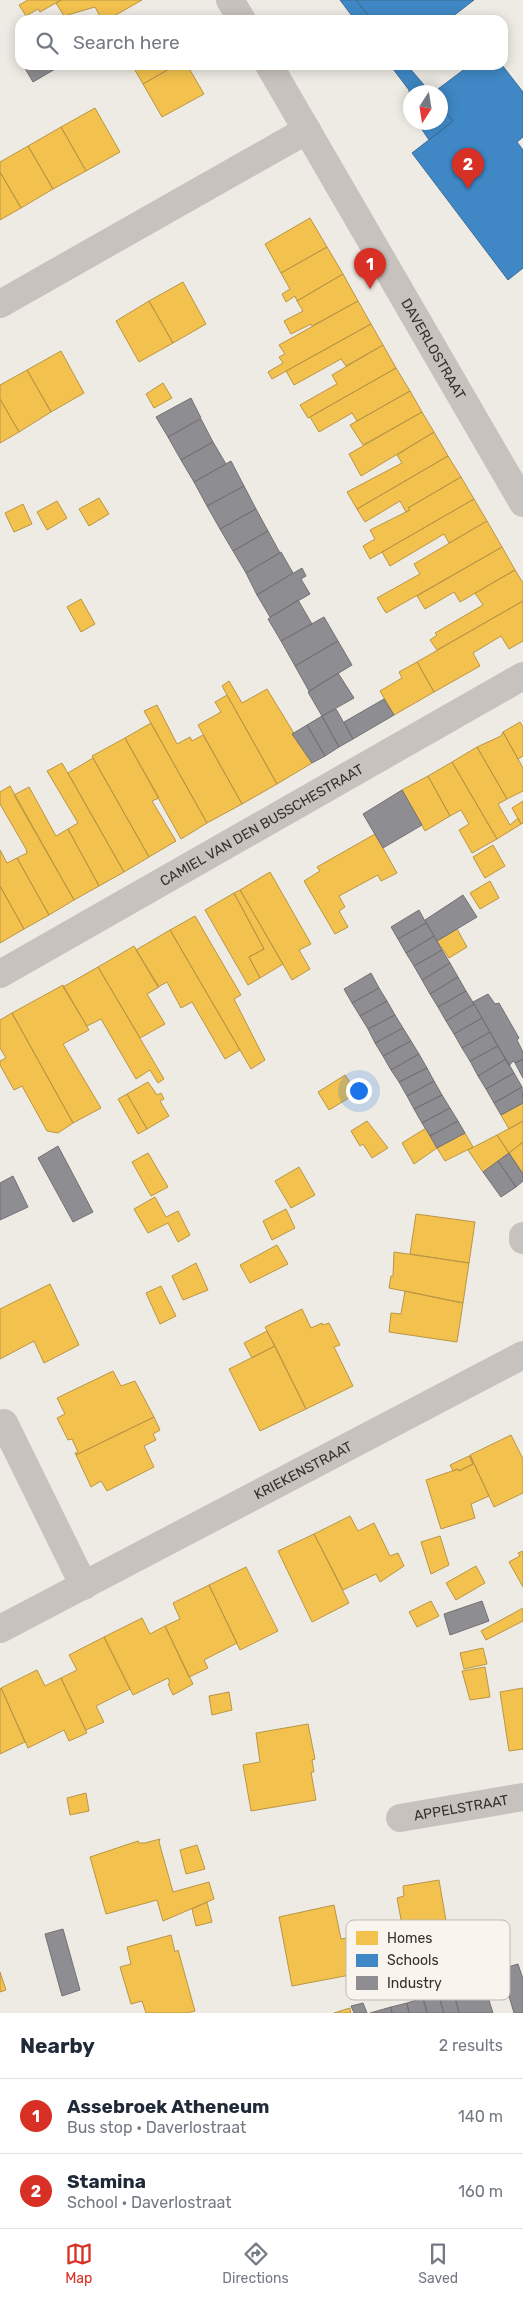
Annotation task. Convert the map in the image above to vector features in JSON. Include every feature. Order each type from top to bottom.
[{"type":"street","points":[[230,0],[239,15]]},
{"type":"street","name":"DAVERLOSTRAAT","points":[[272,70],[523,503]]},
{"type":"street","points":[[0,304],[307,130]]},
{"type":"street","name":"CAMIEL VAN DEN BUSSCHESTRAAT","points":[[0,974],[523,676]]},
{"type":"street","name":"KRIEKENSTRAAT","points":[[0,1629],[523,1355]]},
{"type":"street","points":[[4,1423],[84,1586]]},
{"type":"street","name":"APPELSTRAAT","points":[[400,1818],[523,1797]]},
{"type":"building: Homes","points":[[28,0],[61,0],[40,12],[38,9],[28,15],[25,15],[19,5]]},
{"type":"building: Homes","points":[[61,0],[142,0],[116,15],[99,15],[95,7],[63,15],[56,3]]},
{"type":"building: Homes","points":[[135,70],[167,70],[143,84]]},
{"type":"building: Homes","points":[[167,70],[190,70],[204,94],[162,117],[143,84]]},
{"type":"building: Homes","points":[[95,108],[120,152],[86,171],[61,127]]},
{"type":"building: Homes","points":[[61,127],[86,171],[53,189],[28,146]]},
{"type":"building: Homes","points":[[28,146],[53,189],[21,208],[0,172],[0,162]]},
{"type":"building: Homes","points":[[0,172],[21,208],[0,220]]},
{"type":"building: Homes","points":[[310,218],[327,247],[281,273],[265,244]]},
{"type":"building: Homes","points":[[327,247],[343,274],[297,301],[295,296],[286,302],[282,294],[290,289],[281,273]]},
{"type":"building: Homes","points":[[343,274],[358,301],[312,326],[311,324],[291,334],[284,321],[303,311],[297,301]]},
{"type":"building: Homes","points":[[183,282],[206,324],[173,343],[149,301]]},
{"type":"building: Homes","points":[[149,301],[173,343],[139,362],[116,321]]},
{"type":"building: Homes","points":[[358,301],[371,324],[272,379],[268,372],[283,363],[279,357],[285,354],[279,345]]},
{"type":"building: Homes","points":[[371,324],[383,345],[346,366],[341,359],[294,385],[286,371]]},
{"type":"building: Homes","points":[[383,345],[396,368],[308,418],[300,405],[337,384],[332,375]]},
{"type":"building: Homes","points":[[61,351],[84,393],[51,412],[27,370]]},
{"type":"building: Homes","points":[[396,368],[410,391],[357,421],[352,413],[319,432],[310,417]]},
{"type":"building: Homes","points":[[27,370],[51,412],[19,432],[0,399],[0,385]]},
{"type":"building: Homes","points":[[163,383],[172,398],[154,408],[146,394]]},
{"type":"building: Homes","points":[[410,391],[422,412],[363,445],[350,425]]},
{"type":"building: Homes","points":[[0,399],[19,432],[0,443]]},
{"type":"building: Homes","points":[[422,412],[434,432],[361,476],[349,454]]},
{"type":"building: Homes","points":[[434,432],[448,456],[357,509],[347,492],[402,463],[397,455]]},
{"type":"building: Homes","points":[[448,456],[461,477],[408,508],[410,510],[406,512],[400,501],[365,522],[357,509]]},
{"type":"building: Homes","points":[[461,477],[474,499],[370,559],[363,546],[375,539],[370,530],[410,510],[408,508]]},
{"type":"building: Homes","points":[[99,498],[109,514],[89,526],[79,509]]},
{"type":"building: Homes","points":[[474,499],[487,521],[449,543],[444,534],[390,566],[382,552]]},
{"type":"building: Homes","points":[[57,501],[67,518],[47,530],[37,512]]},
{"type":"building: Homes","points":[[23,504],[32,524],[14,532],[5,513]]},
{"type":"building: Homes","points":[[487,521],[502,547],[386,613],[377,598],[420,574],[414,564]]},
{"type":"building: Homes","points":[[502,547],[515,570],[460,602],[454,592],[425,609],[417,596]]},
{"type":"building: Homes","points":[[515,570],[523,583],[523,601],[437,650],[430,640],[437,635],[435,633],[483,605],[475,593]]},
{"type":"building: Homes","points":[[81,599],[95,624],[81,632],[67,607]]},
{"type":"building: Homes","points":[[523,601],[523,641],[509,649],[501,636],[473,653],[480,666],[434,692],[417,662]]},
{"type":"building: Homes","points":[[417,662],[434,692],[394,715],[380,691],[402,678],[399,672]]},
{"type":"building: Homes","points":[[229,681],[242,703],[267,689],[312,763],[277,784],[222,686]]},
{"type":"building: Homes","points":[[227,695],[277,784],[242,804],[198,725],[221,712],[215,702]]},
{"type":"building: Homes","points":[[157,705],[177,744],[190,737],[192,741],[203,735],[242,804],[207,823],[144,711]]},
{"type":"building: Homes","points":[[520,722],[523,727],[523,756],[518,759],[503,732]]},
{"type":"building: Homes","points":[[151,723],[207,823],[181,839],[125,738]]},
{"type":"building: Homes","points":[[503,732],[523,768],[523,791],[507,799],[477,747],[501,736]]},
{"type":"building: Homes","points":[[125,738],[159,798],[152,801],[176,841],[149,857],[92,756]]},
{"type":"building: Homes","points":[[477,747],[507,799],[498,804],[510,825],[518,818],[521,824],[497,839],[452,762]]},
{"type":"building: Homes","points":[[93,758],[149,857],[124,872],[68,773]]},
{"type":"building: Homes","points":[[452,762],[497,839],[472,853],[459,830],[469,824],[461,810],[450,816],[428,776]]},
{"type":"building: Homes","points":[[62,763],[124,872],[99,886],[68,829],[78,823],[47,771]]},
{"type":"building: Homes","points":[[428,776],[450,816],[425,831],[402,790]]},
{"type":"building: Homes","points":[[10,786],[74,900],[49,915],[17,858],[27,853],[26,849],[0,804],[0,792]]},
{"type":"building: Homes","points":[[29,787],[56,836],[68,829],[99,886],[74,900],[14,795]]},
{"type":"building: Homes","points":[[523,801],[523,823],[521,824],[512,808]]},
{"type":"building: Homes","points":[[375,834],[397,873],[381,881],[378,875],[339,896],[345,907],[339,911],[348,927],[335,934],[304,881],[320,871],[317,867]]},
{"type":"building: Homes","points":[[493,845],[505,866],[485,878],[473,857]]},
{"type":"building: Homes","points":[[0,850],[7,863],[17,858],[49,915],[24,929],[0,886]]},
{"type":"building: Homes","points":[[270,872],[311,944],[299,950],[310,969],[292,980],[240,890]]},
{"type":"building: Homes","points":[[490,881],[499,898],[480,909],[470,893]]},
{"type":"building: Homes","points":[[0,886],[24,929],[0,943]]},
{"type":"building: Homes","points":[[240,890],[283,964],[260,978],[249,957],[264,949],[234,893]]},
{"type":"building: Homes","points":[[234,893],[264,949],[249,957],[260,978],[248,985],[205,910]]},
{"type":"building: Homes","points":[[195,916],[241,995],[234,999],[265,1060],[251,1069],[170,930]]},
{"type":"building: Homes","points":[[457,929],[467,947],[449,958],[437,941]]},
{"type":"building: Homes","points":[[170,930],[240,1050],[225,1059],[192,1002],[181,1008],[167,982],[158,987],[136,950]]},
{"type":"building: Homes","points":[[134,946],[159,987],[147,994],[165,1024],[140,1038],[98,967]]},
{"type":"building: Homes","points":[[98,967],[164,1079],[158,1083],[150,1070],[136,1079],[101,1019],[87,1026],[63,987]]},
{"type":"building: Homes","points":[[63,985],[89,1030],[63,1044],[101,1108],[73,1123],[12,1013]]},
{"type":"building: Homes","points":[[12,1013],[73,1123],[58,1133],[47,1131],[22,1086],[14,1090],[0,1065],[0,1061],[6,1058],[0,1048],[0,1020]]},
{"type":"building: Homes","points":[[345,1075],[357,1093],[329,1110],[318,1092]]},
{"type":"building: Homes","points":[[148,1082],[157,1095],[161,1093],[164,1099],[160,1101],[169,1116],[147,1129],[127,1094]]},
{"type":"building: Homes","points":[[127,1094],[147,1129],[138,1134],[118,1099]]},
{"type":"building: Homes","points":[[523,1103],[523,1121],[509,1129],[501,1115]]},
{"type":"building: Homes","points":[[367,1121],[388,1148],[372,1158],[363,1144],[360,1146],[351,1131]]},
{"type":"building: Homes","points":[[523,1121],[523,1142],[509,1153],[497,1135]]},
{"type":"building: Homes","points":[[426,1128],[437,1148],[414,1164],[402,1143]]},
{"type":"building: Homes","points":[[465,1133],[473,1147],[445,1161],[437,1148]]},
{"type":"building: Homes","points":[[497,1135],[509,1153],[483,1172],[468,1150]]},
{"type":"building: Homes","points":[[523,1142],[523,1174],[509,1153]]},
{"type":"building: Homes","points":[[148,1153],[168,1187],[151,1196],[132,1162]]},
{"type":"building: Homes","points":[[299,1167],[315,1195],[291,1208],[275,1181]]},
{"type":"building: Homes","points":[[155,1197],[166,1217],[178,1211],[190,1235],[178,1242],[168,1223],[148,1233],[134,1209]]},
{"type":"building: Homes","points":[[286,1209],[295,1228],[272,1240],[263,1221]]},
{"type":"building: Homes","points":[[416,1214],[475,1222],[469,1263],[410,1254]]},
{"type":"building: Homes","points":[[277,1245],[288,1264],[250,1283],[240,1265]]},
{"type":"building: Homes","points":[[394,1252],[469,1263],[463,1303],[389,1288],[391,1276],[393,1276]]},
{"type":"building: Homes","points":[[196,1263],[208,1290],[183,1300],[172,1276]]},
{"type":"building: Homes","points":[[50,1284],[79,1345],[44,1363],[34,1341],[0,1359],[0,1309]]},
{"type":"building: Homes","points":[[161,1286],[176,1316],[160,1324],[146,1293]]},
{"type":"building: Homes","points":[[405,1291],[463,1303],[457,1342],[389,1332],[391,1313],[401,1314]]},
{"type":"building: Homes","points":[[302,1309],[311,1328],[322,1323],[323,1325],[329,1323],[340,1345],[334,1347],[353,1386],[306,1409],[265,1327]]},
{"type":"building: Homes","points":[[267,1331],[275,1346],[252,1358],[244,1343]]},
{"type":"building: Homes","points":[[275,1346],[306,1409],[260,1431],[229,1369]]},
{"type":"building: Homes","points":[[113,1371],[121,1386],[135,1381],[154,1417],[76,1455],[75,1453],[78,1452],[72,1439],[68,1440],[57,1418],[65,1414],[57,1398]]},
{"type":"building: Homes","points":[[154,1417],[160,1430],[153,1434],[156,1440],[144,1446],[154,1467],[107,1491],[101,1481],[91,1487],[76,1455]]},
{"type":"building: Homes","points":[[511,1435],[523,1459],[523,1493],[494,1507],[470,1455]]},
{"type":"building: Homes","points":[[470,1455],[489,1496],[471,1504],[475,1518],[441,1529],[426,1480],[458,1469],[459,1471],[473,1464]]},
{"type":"building: Homes","points":[[469,1456],[473,1464],[459,1471],[458,1469],[453,1471],[450,1465]]},
{"type":"building: Homes","points":[[350,1516],[358,1531],[374,1523],[390,1556],[398,1553],[404,1566],[380,1582],[376,1574],[343,1590],[314,1534]]},
{"type":"building: Homes","points":[[314,1534],[349,1603],[312,1622],[278,1551]]},
{"type":"building: Homes","points":[[440,1536],[449,1565],[431,1574],[421,1542]]},
{"type":"building: Homes","points":[[523,1551],[523,1587],[509,1562],[520,1556],[518,1553]]},
{"type":"building: Homes","points":[[476,1566],[485,1583],[456,1600],[446,1583]]},
{"type":"building: Homes","points":[[246,1567],[278,1631],[240,1650],[209,1585]]},
{"type":"building: Homes","points":[[209,1585],[237,1643],[204,1660],[208,1668],[189,1677],[165,1626],[180,1619],[173,1603]]},
{"type":"building: Homes","points":[[431,1601],[439,1616],[417,1627],[409,1612]]},
{"type":"building: Homes","points":[[523,1608],[523,1621],[486,1640],[481,1631]]},
{"type":"building: Homes","points":[[142,1618],[150,1634],[165,1626],[193,1684],[173,1695],[168,1684],[170,1683],[168,1678],[133,1695],[104,1637]]},
{"type":"building: Homes","points":[[104,1637],[130,1689],[96,1706],[104,1722],[86,1730],[61,1678],[77,1670],[69,1655]]},
{"type":"building: Homes","points":[[483,1648],[487,1664],[464,1669],[460,1653]]},
{"type":"building: Homes","points":[[485,1667],[490,1697],[470,1700],[462,1671]]},
{"type":"building: Homes","points":[[37,1670],[45,1686],[61,1678],[87,1733],[69,1741],[64,1730],[28,1748],[1,1688]]},
{"type":"building: Homes","points":[[523,1688],[523,1749],[509,1751],[500,1692]]},
{"type":"building: Homes","points":[[0,1689],[25,1742],[0,1754]]},
{"type":"building: Homes","points":[[229,1692],[232,1710],[212,1715],[209,1696]]},
{"type":"building: Homes","points":[[308,1724],[315,1759],[312,1760],[314,1772],[311,1772],[316,1800],[251,1811],[243,1765],[260,1762],[256,1733]]},
{"type":"building: Homes","points":[[86,1793],[89,1811],[70,1815],[67,1798]]},
{"type":"building: Homes","points":[[160,1839],[159,1842],[173,1892],[209,1882],[214,1899],[163,1921],[157,1900],[106,1914],[90,1857],[138,1841],[139,1843],[145,1843]]},
{"type":"building: Homes","points":[[197,1845],[205,1869],[186,1874],[180,1850]]},
{"type":"building: Homes","points":[[439,1880],[446,1920],[401,1920],[397,1898],[404,1896],[403,1886]]},
{"type":"building: Homes","points":[[207,1902],[212,1922],[196,1926],[192,1909]]},
{"type":"building: Homes","points":[[334,1905],[341,1939],[346,1938],[346,1976],[292,1986],[279,1917]]},
{"type":"building: Homes","points":[[171,1935],[175,1952],[178,1950],[195,2011],[187,2013],[146,2013],[142,2001],[131,2004],[120,1967],[131,1964],[127,1947]]},
{"type":"building: Homes","points":[[0,1972],[6,1990],[0,1992]]},
{"type":"building: Homes","points":[[350,2008],[351,2013],[334,2013]]},
{"type":"building: Schools","points":[[340,0],[356,0],[368,15],[351,15]]},
{"type":"building: Schools","points":[[356,0],[474,0],[454,15],[368,15]]},
{"type":"building: Schools","points":[[394,70],[411,70],[424,85],[405,85]]},
{"type":"building: Schools","points":[[463,70],[506,70],[523,92],[523,137],[517,142],[523,150],[523,268],[508,280],[412,153],[441,130],[448,130],[448,125],[453,121],[448,115],[448,85],[443,85]]},
{"type":"building: Schools","points":[[448,115],[453,121],[448,125]]},
{"type":"building: Schools","points":[[422,130],[442,130],[429,140]]},
{"type":"building: Industry","points":[[26,70],[53,70],[33,82]]},
{"type":"building: Industry","points":[[191,398],[201,418],[168,437],[156,417]]},
{"type":"building: Industry","points":[[201,419],[213,442],[181,460],[168,437]]},
{"type":"building: Industry","points":[[213,442],[226,464],[194,482],[181,460]]},
{"type":"building: Industry","points":[[231,461],[244,486],[207,506],[194,482]]},
{"type":"building: Industry","points":[[244,486],[256,509],[220,529],[207,506]]},
{"type":"building: Industry","points":[[256,509],[268,531],[233,551],[220,529]]},
{"type":"building: Industry","points":[[268,531],[280,553],[246,573],[233,551]]},
{"type":"building: Industry","points":[[281,552],[293,573],[257,595],[246,573]]},
{"type":"building: Industry","points":[[302,568],[306,576],[301,579],[310,594],[270,617],[257,595]]},
{"type":"building: Industry","points":[[298,600],[312,624],[281,641],[268,619]]},
{"type":"building: Industry","points":[[324,617],[338,641],[295,666],[281,641]]},
{"type":"building: Industry","points":[[338,641],[352,665],[309,691],[295,666]]},
{"type":"building: Industry","points":[[338,673],[354,698],[322,716],[308,692]]},
{"type":"building: Industry","points":[[384,699],[394,715],[353,739],[344,722]]},
{"type":"building: Industry","points":[[336,709],[353,739],[339,747],[322,716]]},
{"type":"building: Industry","points":[[322,716],[339,747],[325,756],[307,725]]},
{"type":"building: Industry","points":[[307,725],[325,756],[312,763],[292,734]]},
{"type":"building: Industry","points":[[402,790],[422,825],[383,848],[363,814]]},
{"type":"building: Industry","points":[[463,895],[477,917],[437,941],[425,920]]},
{"type":"building: Industry","points":[[419,910],[426,923],[398,939],[391,927]]},
{"type":"building: Industry","points":[[426,923],[434,936],[406,953],[398,939]]},
{"type":"building: Industry","points":[[434,936],[442,950],[414,966],[406,953]]},
{"type":"building: Industry","points":[[442,950],[450,963],[422,980],[414,966]]},
{"type":"building: Industry","points":[[450,963],[458,977],[430,994],[422,980]]},
{"type":"building: Industry","points":[[371,973],[379,988],[352,1003],[344,989]]},
{"type":"building: Industry","points":[[458,977],[466,991],[438,1007],[430,994]]},
{"type":"building: Industry","points":[[379,988],[387,1001],[360,1016],[352,1003]]},
{"type":"building: Industry","points":[[466,991],[474,1004],[446,1021],[438,1007]]},
{"type":"building: Industry","points":[[488,994],[495,1004],[499,1003],[519,1038],[517,1040],[523,1052],[523,1059],[515,1063],[513,1061],[509,1066],[473,1002]]},
{"type":"building: Industry","points":[[387,1001],[395,1015],[368,1029],[360,1016]]},
{"type":"building: Industry","points":[[474,1004],[482,1018],[454,1034],[446,1021]]},
{"type":"building: Industry","points":[[395,1015],[403,1028],[375,1043],[368,1029]]},
{"type":"building: Industry","points":[[482,1018],[490,1032],[462,1048],[454,1034]]},
{"type":"building: Industry","points":[[403,1028],[411,1041],[383,1056],[375,1043]]},
{"type":"building: Industry","points":[[490,1032],[498,1046],[470,1061],[462,1048]]},
{"type":"building: Industry","points":[[411,1041],[419,1054],[391,1070],[383,1056]]},
{"type":"building: Industry","points":[[498,1046],[506,1059],[478,1076],[470,1061]]},
{"type":"building: Industry","points":[[419,1054],[427,1068],[399,1082],[391,1070]]},
{"type":"building: Industry","points":[[506,1059],[514,1073],[486,1089],[478,1076]]},
{"type":"building: Industry","points":[[523,1059],[523,1078],[515,1063]]},
{"type":"building: Industry","points":[[427,1068],[434,1081],[407,1096],[399,1082]]},
{"type":"building: Industry","points":[[514,1073],[522,1087],[494,1103],[486,1089]]},
{"type":"building: Industry","points":[[434,1081],[442,1095],[414,1109],[407,1096]]},
{"type":"building: Industry","points":[[522,1087],[523,1103],[501,1115],[494,1103]]},
{"type":"building: Industry","points":[[442,1095],[450,1108],[422,1123],[414,1109]]},
{"type":"building: Industry","points":[[450,1108],[458,1121],[430,1136],[422,1123]]},
{"type":"building: Industry","points":[[458,1121],[465,1133],[437,1148],[430,1136]]},
{"type":"building: Industry","points":[[58,1146],[93,1212],[73,1222],[38,1158]]},
{"type":"building: Industry","points":[[509,1153],[523,1174],[523,1181],[516,1187],[498,1161]]},
{"type":"building: Industry","points":[[498,1161],[516,1187],[501,1197],[483,1172]]},
{"type":"building: Industry","points":[[13,1176],[28,1207],[0,1220],[0,1183]]},
{"type":"building: Industry","points":[[482,1601],[489,1621],[450,1635],[444,1614]]},
{"type":"building: Industry","points":[[63,1929],[80,1990],[62,1996],[45,1934]]},
{"type":"building: Industry","points":[[518,1964],[523,1979],[523,2013],[514,2013],[510,1999],[510,1966]]},
{"type":"building: Industry","points":[[424,2000],[440,2000],[444,2013],[427,2013]]},
{"type":"building: Industry","points":[[424,2000],[427,2013],[409,2013],[407,2003]]},
{"type":"building: Industry","points":[[440,2000],[456,2000],[459,2013],[444,2013]]},
{"type":"building: Industry","points":[[456,2000],[489,2000],[493,2013],[459,2013]]},
{"type":"building: Industry","points":[[363,2003],[367,2013],[354,2013],[351,2006]]},
{"type":"building: Industry","points":[[407,2003],[409,2013],[392,2013],[391,2007]]},
{"type":"building: Industry","points":[[391,2007],[392,2013],[370,2013]]},
{"type":"place","name":"Stamina","points":[[468,189]]},
{"type":"place","name":"Assebroek Atheneum","points":[[370,289]]}]
